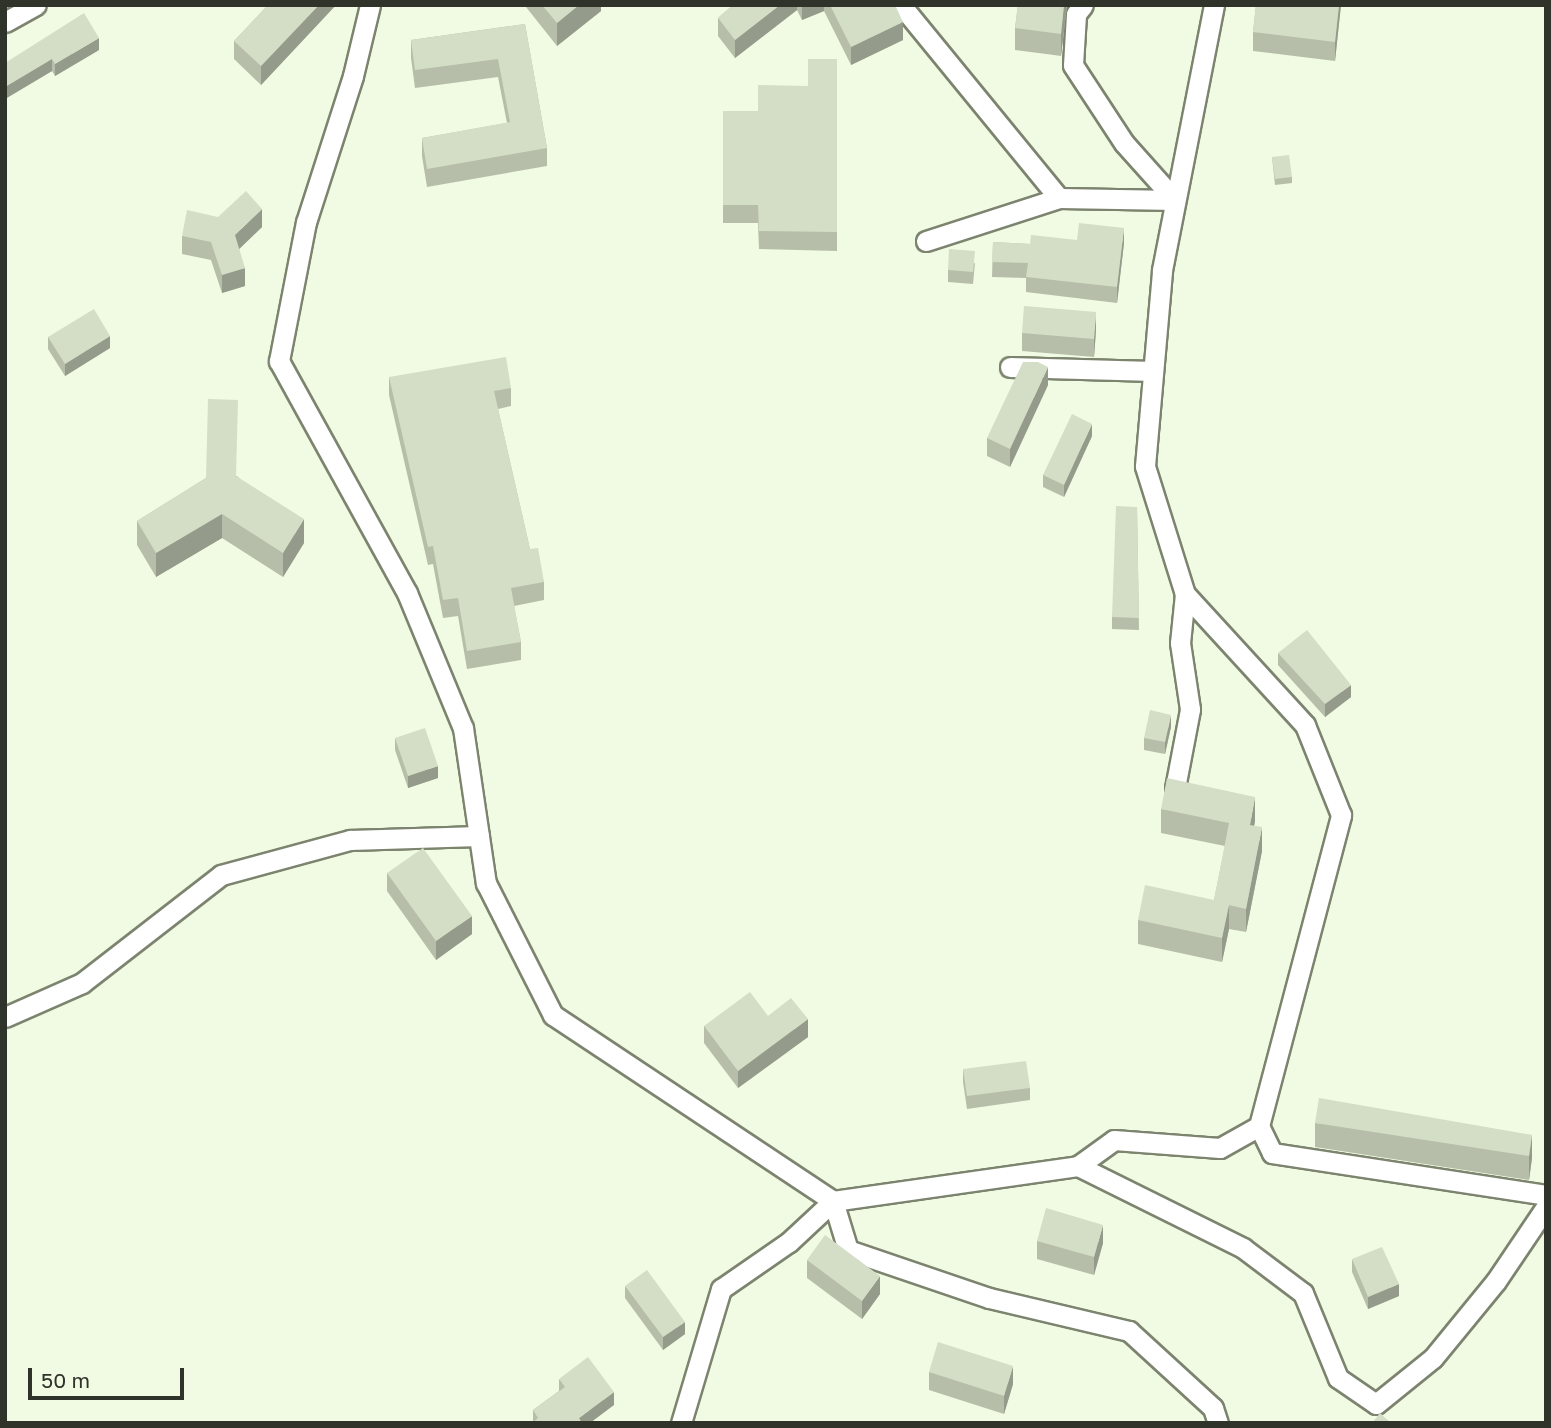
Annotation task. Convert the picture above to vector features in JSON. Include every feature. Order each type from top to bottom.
[{"type":"street","points":[[5,22],[36,5]]},
{"type":"street","points":[[370,5],[353,76],[306,222],[279,361],[407,593],[463,728],[486,883],[553,1015],[833,1201],[848,1250],[989,1298],[1129,1331],[1213,1408],[1218,1423]]},
{"type":"street","points":[[901,5],[1059,198]]},
{"type":"street","points":[[1083,5],[1076,14],[1073,65],[1124,143],[1175,200]]},
{"type":"street","points":[[1175,788],[1190,709],[1180,643],[1185,594],[1145,466],[1162,270],[1214,5]]},
{"type":"street","points":[[926,241],[1059,198],[1175,200]]},
{"type":"street","points":[[1010,367],[1153,371]]},
{"type":"street","points":[[1185,594],[1305,725],[1341,815],[1259,1126],[1272,1153],[1546,1195]]},
{"type":"street","points":[[5,1017],[82,983],[221,875],[350,840],[479,836]]},
{"type":"street","points":[[681,1423],[721,1289],[789,1242],[833,1201],[1078,1166],[1114,1140],[1220,1148],[1259,1126]]},
{"type":"street","points":[[1078,1166],[1243,1248],[1303,1293],[1338,1378],[1376,1404],[1433,1358],[1496,1281],[1546,1207]]},
{"type":"building","points":[[268,5],[319,5],[261,66],[234,41]]},
{"type":"building","points":[[542,5],[579,5],[557,23]]},
{"type":"building","points":[[733,5],[780,5],[735,40],[718,18]]},
{"type":"building","points":[[830,5],[895,5],[903,22],[851,47]]},
{"type":"building","points":[[1018,5],[1064,5],[1061,34],[1015,28]]},
{"type":"building","points":[[1256,5],[1339,5],[1335,42],[1253,32]]},
{"type":"building","points":[[84,13],[99,38],[55,64],[52,59],[5,87],[5,63]]},
{"type":"building","points":[[525,24],[547,148],[427,169],[422,138],[510,122],[498,59],[415,70],[411,40]]},
{"type":"building","points":[[808,59],[837,59],[837,232],[759,231],[758,205],[723,205],[723,111],[758,111],[758,85],[808,86]]},
{"type":"building","points":[[1289,155],[1292,177],[1275,179],[1272,157]]},
{"type":"building","points":[[246,191],[262,209],[235,235],[245,268],[222,275],[211,242],[182,236],[187,210],[218,217]]},
{"type":"building","points":[[1079,223],[1124,228],[1117,287],[1026,277],[1028,263],[992,262],[993,242],[1030,244],[1031,235],[1077,240]]},
{"type":"building","points":[[949,249],[975,251],[973,272],[948,270]]},
{"type":"building","points":[[1024,306],[1096,312],[1094,339],[1022,333]]},
{"type":"building","points":[[94,309],[110,336],[65,364],[48,337]]},
{"type":"building","points":[[506,357],[511,388],[494,391],[530,549],[538,548],[544,582],[511,588],[521,642],[467,651],[458,598],[443,600],[433,546],[428,547],[389,377]]},
{"type":"building","points":[[1023,362],[1038,362],[1048,367],[1010,449],[987,438]]},
{"type":"building","points":[[208,399],[238,400],[236,476],[304,519],[283,553],[222,514],[156,553],[137,521],[206,478]]},
{"type":"building","points":[[1072,414],[1092,424],[1064,485],[1043,475]]},
{"type":"building","points":[[1116,506],[1137,507],[1139,618],[1112,617]]},
{"type":"building","points":[[1307,630],[1351,685],[1325,704],[1278,653]]},
{"type":"building","points":[[1150,710],[1171,715],[1165,742],[1144,738]]},
{"type":"building","points":[[425,728],[438,766],[408,776],[395,738]]},
{"type":"building","points":[[1167,778],[1255,797],[1250,825],[1262,827],[1246,909],[1229,905],[1222,938],[1138,920],[1145,885],[1214,900],[1229,823],[1161,809]]},
{"type":"building","points":[[423,848],[472,916],[436,941],[387,873]]},
{"type":"building","points":[[750,992],[768,1016],[791,998],[808,1019],[738,1071],[704,1026]]},
{"type":"building","points":[[1026,1061],[1030,1088],[967,1096],[963,1069]]},
{"type":"building","points":[[1319,1098],[1532,1135],[1529,1156],[1315,1123]]},
{"type":"building","points":[[1046,1208],[1103,1225],[1094,1257],[1037,1241]]},
{"type":"building","points":[[825,1235],[880,1276],[862,1301],[807,1260]]},
{"type":"building","points":[[1382,1247],[1399,1284],[1368,1297],[1352,1259]]},
{"type":"building","points":[[647,1270],[685,1322],[663,1337],[625,1286]]},
{"type":"building","points":[[938,1342],[1013,1366],[1004,1396],[929,1372]]},
{"type":"building","points":[[588,1357],[614,1392],[579,1418],[582,1423],[532,1423],[538,1418],[533,1410],[565,1387],[559,1379]]},
{"type":"building","points":[[1380,1413],[1391,1423],[1372,1423]]}]
